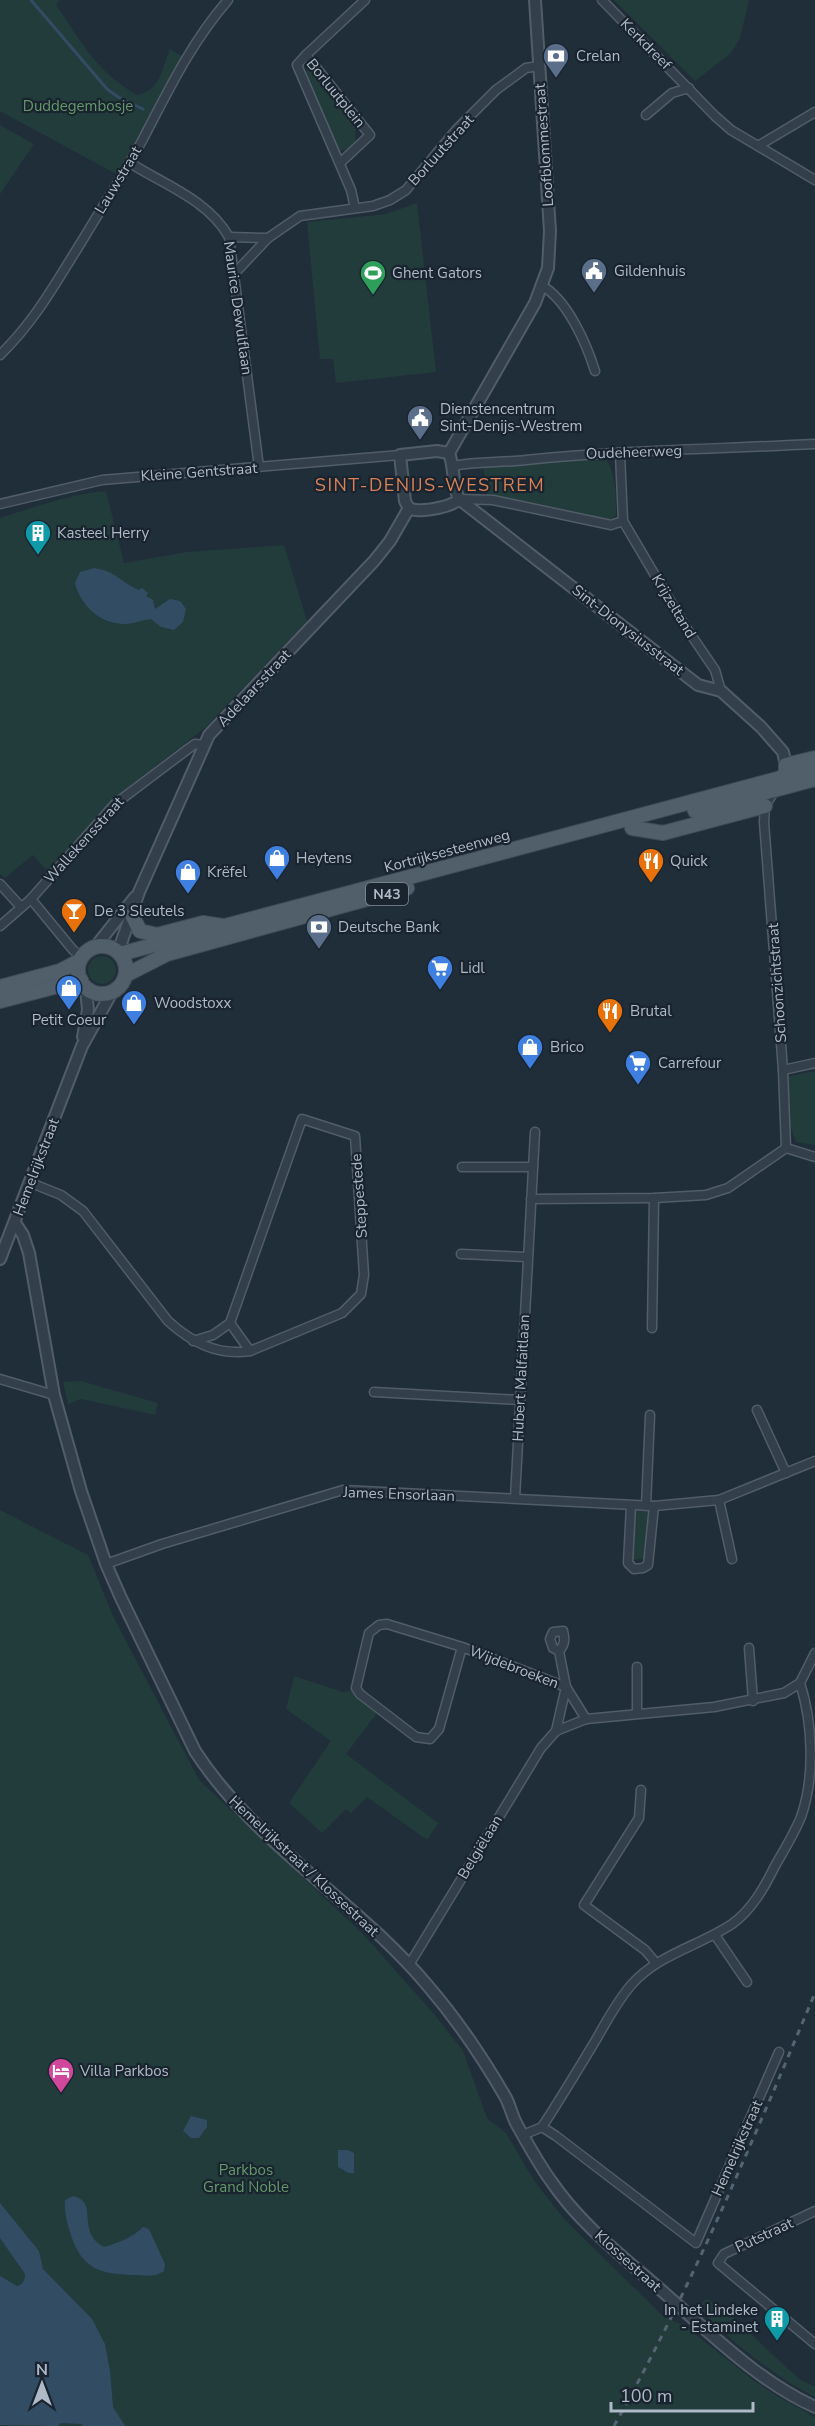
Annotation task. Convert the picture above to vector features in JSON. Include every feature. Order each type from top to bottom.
[{"type":"main road","name":"Kortrijksesteenweg","points":[[126,975],[166,954],[632,828],[781,778],[815,758]]},
{"type":"main road","name":"Kortrijksesteenweg","points":[[119,953],[227,927],[815,770]]},
{"type":"main road","name":"Kortrijksesteenweg","points":[[781,778],[815,779]]},
{"type":"main road","name":"N43","points":[[632,828],[663,833],[765,806]]},
{"type":"main road","name":"N43","points":[[132,915],[140,931],[150,935],[203,923],[227,927]]},
{"type":"main road","name":"N43","points":[[96,946],[108,946],[119,953]]},
{"type":"main road","points":[[0,987],[60,971],[96,946]]},
{"type":"main road","points":[[119,953],[124,960],[126,975]]},
{"type":"main road","points":[[80,959],[77,971],[83,984],[95,993],[112,992]]},
{"type":"main road","name":"N43","points":[[112,992],[121,985],[126,975]]},
{"type":"main road","points":[[0,1002],[83,984]]},
{"type":"street","name":"Lauwstraat","points":[[0,355],[33,320],[130,163],[184,62],[208,23],[228,0]]},
{"type":"street","points":[[306,55],[365,0]]},
{"type":"street","name":"Kerkdreef","points":[[602,0],[731,130],[815,180]]},
{"type":"street","name":"Loofblommestraat","points":[[449,453],[535,303],[548,268],[550,231],[533,1]]},
{"type":"street","name":"Borluutplein","points":[[340,163],[370,135],[306,55],[297,65],[351,190],[355,208]]},
{"type":"street","name":"Borluutstraat","points":[[234,274],[268,238],[300,216],[390,200],[406,190],[456,130],[496,90],[525,68],[539,66]]},
{"type":"street","points":[[646,115],[672,93],[690,88]]},
{"type":"street","points":[[758,146],[815,112]]},
{"type":"street","name":"Maurice Dewulflaan","points":[[130,163],[206,208],[222,224],[229,237],[259,467]]},
{"type":"street","points":[[229,237],[268,238]]},
{"type":"street","points":[[542,286],[558,296],[589,352],[595,371]]},
{"type":"street","name":"Oudeheerweg","points":[[453,466],[577,454],[620,454],[815,444]]},
{"type":"street","points":[[459,499],[454,490],[453,466],[449,453],[437,451],[400,455],[405,501],[409,508],[416,510],[449,506],[459,499],[493,500],[611,525],[623,521]]},
{"type":"street","name":"Krijzeltand","points":[[620,454],[623,521],[685,626],[715,670],[721,691]]},
{"type":"street","name":"Kleine Gentstraat","points":[[0,504],[102,480],[400,455]]},
{"type":"street","name":"Sint-Dionysiusstraat","points":[[459,499],[698,686],[721,691],[761,727],[783,752],[781,778]]},
{"type":"street","name":"Adelaarsstraat","points":[[119,953],[139,892],[209,735],[374,561],[390,541],[409,508]]},
{"type":"street","name":"Wallekensstraat","points":[[0,926],[31,899],[125,794],[195,744],[203,746]]},
{"type":"street","points":[[765,806],[781,778]]},
{"type":"street","name":"Schoonzichtstraat","points":[[765,806],[766,867],[770,883],[786,1148]]},
{"type":"street","points":[[0,884],[21,907]]},
{"type":"street","name":"Adelaarsstraat","points":[[96,946],[139,892]]},
{"type":"street","points":[[31,899],[80,959]]},
{"type":"street","name":"Hemelrijkstraat","points":[[82,1046],[88,1010],[83,984]]},
{"type":"street","name":"Hemelrijkstraat","points":[[54,1395],[29,1253],[23,1235],[15,1223],[82,1046],[112,992]]},
{"type":"street","points":[[783,1070],[815,1063]]},
{"type":"street","name":"Steppestede","points":[[31,1183],[61,1195],[83,1211],[168,1321],[193,1341],[213,1350],[235,1354],[250,1351],[342,1313],[361,1294],[364,1275],[355,1136],[302,1119],[230,1323]]},
{"type":"street","name":"Hubert Malfaitlaan","points":[[515,1498],[535,1132]]},
{"type":"street","points":[[531,1199],[654,1198],[706,1195],[728,1188],[786,1148],[815,1157]]},
{"type":"street","points":[[462,1167],[533,1167]]},
{"type":"street","points":[[652,1328],[654,1198]]},
{"type":"street","points":[[0,1259],[15,1223]]},
{"type":"street","points":[[460,1254],[527,1257]]},
{"type":"street","points":[[193,1341],[213,1335],[230,1323],[250,1351]]},
{"type":"street","points":[[0,1379],[54,1395]]},
{"type":"street","points":[[374,1392],[520,1400]]},
{"type":"street","name":"Hemelrijkstraat / Klossestraat","points":[[54,1395],[79,1485],[106,1564],[183,1728],[209,1772],[238,1807],[427,1984],[478,2051],[508,2101],[523,2135]]},
{"type":"street","points":[[757,1410],[786,1473]]},
{"type":"street","points":[[631,1506],[628,1563],[634,1569],[644,1568],[648,1565],[650,1414]]},
{"type":"street","name":"James Ensorlaan","points":[[106,1564],[162,1544],[343,1490],[650,1506],[719,1500],[815,1461]]},
{"type":"street","points":[[719,1500],[732,1559]]},
{"type":"street","name":"Wijdebroeken","points":[[462,1647],[439,1729],[430,1739],[416,1737],[360,1694],[356,1688],[369,1633],[379,1625],[388,1624],[462,1647],[566,1687]]},
{"type":"street","points":[[749,1648],[753,1701]]},
{"type":"street","name":"Belgiëlaan","points":[[559,1651],[566,1687],[586,1719]]},
{"type":"street","points":[[523,2135],[542,2127],[616,2006],[632,1984],[656,1963],[715,1935],[735,1922],[764,1887],[801,1817],[809,1793],[812,1735],[800,1683],[815,1653]]},
{"type":"street","points":[[637,1667],[637,1713]]},
{"type":"street","name":"Belgiëlaan","points":[[409,1965],[541,1748],[556,1731],[586,1719],[753,1701],[786,1693],[800,1683]]},
{"type":"street","name":"Belgiëlaan","points":[[556,1731],[566,1687]]},
{"type":"street","points":[[641,1790],[639,1818],[584,1905],[645,1950],[656,1963]]},
{"type":"street","points":[[715,1935],[747,1982]]},
{"type":"street","name":"Hemelrijkstraat","points":[[542,2127],[696,2243],[779,2052]]},
{"type":"street","name":"Klossestraat","points":[[523,2135],[552,2183],[580,2218],[758,2373],[815,2407]]},
{"type":"street","name":"Putstraat","points":[[815,2211],[724,2254],[718,2263],[815,2344]]},
{"type":"green space","name":"Duddegembosje","points":[[0,0],[60,0],[56,5],[82,44],[100,66],[137,95],[145,93],[155,84],[170,49],[183,57],[118,175],[0,111]]},
{"type":"green space","points":[[614,0],[749,0],[740,38],[731,53],[695,81]]},
{"type":"green space","points":[[312,69],[356,126],[355,142],[345,150],[339,151],[306,76],[305,72]]},
{"type":"green space","points":[[0,125],[34,144],[0,194]]},
{"type":"green space","name":"Ghent Gators","points":[[417,203],[436,372],[336,383],[333,359],[320,359],[307,222],[386,214]]},
{"type":"green space","points":[[580,458],[607,460],[616,493],[616,515],[612,519],[605,520],[487,495],[483,466]]},
{"type":"green space","points":[[106,491],[124,563],[187,552],[284,545],[307,621],[206,727],[126,789],[49,873],[33,855],[5,878],[0,874],[0,518],[66,498]]},
{"type":"green space","points":[[102,956],[112,960],[116,970],[112,980],[102,984],[92,980],[88,970],[92,960]]},
{"type":"green space","points":[[815,1071],[815,1145],[796,1142],[789,1123],[786,1077]]},
{"type":"green space","points":[[81,1381],[158,1403],[155,1415],[81,1399],[68,1404],[63,1382]]},
{"type":"green space","points":[[635,1509],[647,1510],[648,1513],[646,1558],[634,1560],[631,1557]]},
{"type":"green space","name":"Parkbos Grand Noble","points":[[0,1510],[88,1555],[113,1616],[199,1780],[363,1934],[435,2015],[463,2051],[487,2118],[506,2133],[535,2182],[565,2220],[664,2317],[685,2326],[753,2380],[815,2417],[815,2426],[0,2426]]},
{"type":"green space","points":[[294,1676],[343,1692],[352,1691],[377,1713],[346,1754],[438,1823],[427,1840],[367,1797],[351,1813],[346,1809],[322,1833],[289,1803],[331,1741],[286,1709]]},
{"type":"green space","points":[[707,2299],[722,2307],[799,2379],[815,2387],[815,2397],[767,2367],[695,2306]]},
{"type":"water","points":[[94,568],[113,574],[139,590],[142,588],[148,593],[146,596],[153,600],[155,609],[170,599],[180,601],[186,609],[183,622],[174,630],[161,627],[151,619],[118,624],[101,618],[87,607],[75,583],[80,572]]},
{"type":"water","points":[[191,2116],[207,2120],[207,2127],[199,2138],[191,2138],[183,2131]]},
{"type":"water","points":[[338,2150],[348,2150],[354,2153],[354,2173],[338,2167]]},
{"type":"water","points":[[73,2196],[81,2199],[85,2204],[91,2233],[95,2240],[104,2247],[125,2240],[143,2227],[149,2229],[165,2264],[164,2271],[145,2276],[110,2273],[92,2267],[80,2254],[70,2232],[65,2200]]},
{"type":"water","points":[[0,2203],[39,2251],[43,2269],[92,2319],[105,2344],[113,2407],[125,2426],[83,2426],[61,2423],[58,2426],[0,2425],[0,2276],[17,2286],[25,2279],[25,2274],[0,2238]]},
{"type":"waterway","points":[[31,0],[107,89],[143,109]]},
{"type":"railway","points":[[614,2426],[696,2267],[815,1993]]},
{"type":"place","name":"Crelan","points":[[556,79]]},
{"type":"place","name":"Gildenhuis","points":[[594,294]]},
{"type":"place","name":"Ghent Gators","points":[[373,296]]},
{"type":"place","name":"Dienstencentrum Sint-Denijs-Westrem","points":[[420,441]]},
{"type":"place","name":"Kasteel Herry","points":[[38,556]]},
{"type":"place","name":"Heytens","points":[[277,881]]},
{"type":"place","name":"Quick","points":[[651,884]]},
{"type":"place","name":"Krëfel","points":[[188,895]]},
{"type":"place","name":"De 3 Sleutels","points":[[74,934]]},
{"type":"place","name":"Deutsche Bank","points":[[319,950]]},
{"type":"place","name":"Lidl","points":[[440,991]]},
{"type":"place","name":"Petit Coeur","points":[[69,1011]]},
{"type":"place","name":"Woodstoxx","points":[[134,1026]]},
{"type":"place","name":"Brutal","points":[[610,1034]]},
{"type":"place","name":"Brico","points":[[530,1070]]},
{"type":"place","name":"Carrefour","points":[[638,1086]]},
{"type":"place","name":"Villa Parkbos","points":[[61,2094]]},
{"type":"place","name":"In het Lindeke - Estaminet","points":[[777,2342]]},
{"type":"district","name":"SINT-DENIJS-WESTREM","points":[[430,485]]}]
